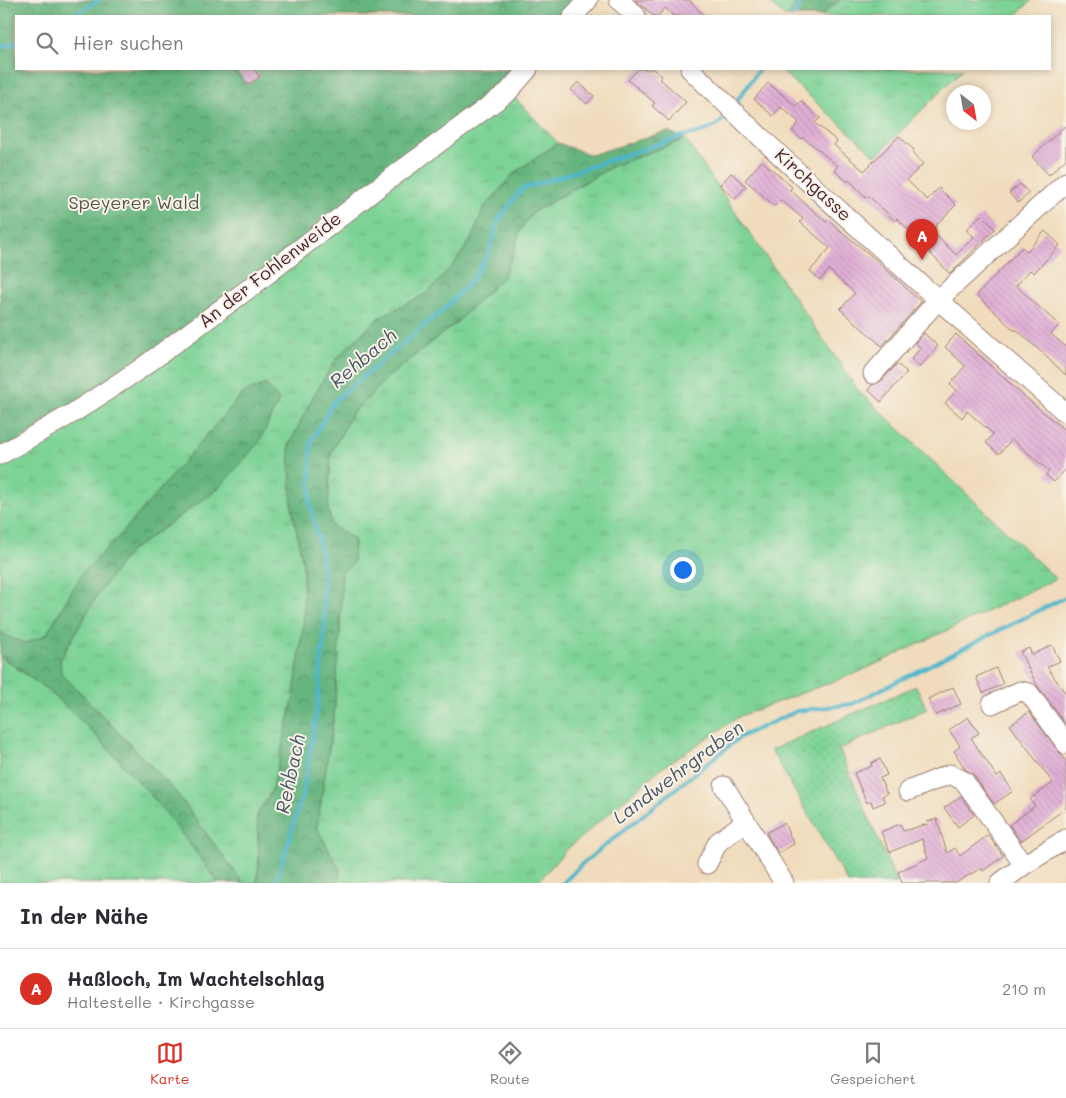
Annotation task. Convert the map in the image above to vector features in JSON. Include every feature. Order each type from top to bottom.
[{"type":"street","points":[[574,15],[588,0]]},
{"type":"street","points":[[619,0],[635,15]]},
{"type":"street","name":"An der Fohlenweide","points":[[0,455],[73,413],[148,363],[255,284],[376,189],[508,92],[527,70]]},
{"type":"street","name":"Kirchgasse","points":[[691,70],[742,120],[938,300],[1066,413]]},
{"type":"street","points":[[873,374],[938,300],[1066,182]]},
{"type":"street","points":[[992,704],[1020,691],[1029,693],[1066,744]]},
{"type":"street","points":[[908,792],[950,774],[964,781],[1024,865]]},
{"type":"street","points":[[724,786],[784,883]]},
{"type":"street","points":[[707,864],[718,842],[745,822]]},
{"type":"street","points":[[1000,883],[1024,865],[1066,839]]},
{"type":"green space","name":"Speyerer Wald","points":[[0,0],[591,0],[578,15],[15,15],[15,70],[531,70],[223,304],[0,451]]},
{"type":"green space","points":[[766,0],[798,0],[789,15],[783,15]]},
{"type":"green space","points":[[798,0],[840,0],[822,15],[789,15]]},
{"type":"green space","points":[[840,0],[1032,0],[1017,15],[822,15]]},
{"type":"green space","points":[[780,70],[962,70],[876,156]]},
{"type":"green space","points":[[511,94],[558,143],[514,173],[483,210],[471,240],[428,293],[378,318],[337,358],[314,395],[289,445],[292,507],[303,565],[304,620],[293,701],[272,790],[257,815],[259,861],[257,883],[243,883],[174,790],[61,673],[60,660],[98,594],[128,553],[218,489],[116,540],[83,572],[46,635],[26,644],[0,632],[0,451]]},
{"type":"green space","points":[[668,131],[685,139],[613,166],[533,212],[520,230],[513,254],[503,277],[456,323],[387,378],[351,415],[331,453],[328,509],[332,526],[354,539],[353,563],[342,572],[334,715],[317,828],[340,870],[338,883],[257,883],[259,861],[257,815],[272,790],[293,701],[304,620],[303,565],[292,507],[289,445],[314,395],[337,358],[378,318],[428,293],[471,240],[483,210],[514,173],[558,143],[591,155]]},
{"type":"green space","points":[[685,139],[858,390],[1056,579],[859,672],[740,716],[659,770],[565,851],[537,883],[338,883],[340,870],[317,828],[334,715],[342,572],[353,563],[354,539],[332,526],[328,509],[331,453],[351,415],[387,378],[456,323],[503,277],[513,254],[520,230],[533,212],[613,166]]},
{"type":"green space","points":[[266,384],[279,400],[260,441],[218,489],[128,553],[98,594],[60,660],[61,673],[174,790],[243,883],[219,883],[160,805],[85,724],[49,691],[0,655],[0,632],[26,643],[46,635],[83,572],[116,540],[243,393]]},
{"type":"green space","points":[[0,656],[49,691],[85,724],[160,805],[219,883],[0,883]]},
{"type":"green space","points":[[916,686],[927,709],[839,749],[897,883],[848,883],[771,750]]},
{"type":"building","points":[[635,0],[689,0],[704,15],[672,15],[665,8],[659,15],[653,15]]},
{"type":"building","points":[[237,70],[255,70],[260,77],[248,85]]},
{"type":"building","points":[[637,70],[654,70],[662,76],[660,79],[686,102],[669,121],[652,106],[655,103],[628,80]]},
{"type":"building","points":[[578,82],[594,96],[587,104],[571,90]]},
{"type":"building","points":[[768,83],[796,106],[801,101],[820,118],[815,123],[837,141],[834,145],[864,171],[899,136],[914,150],[912,152],[923,164],[907,180],[927,200],[939,188],[956,205],[937,224],[933,232],[956,255],[974,237],[966,230],[981,215],[995,229],[950,274],[897,218],[895,221],[869,196],[867,198],[849,180],[848,182],[834,170],[838,166],[803,137],[801,139],[792,131],[799,122],[781,107],[773,116],[754,99]]},
{"type":"building","points":[[1066,125],[1066,159],[1049,175],[1032,157]]},
{"type":"building","points":[[762,161],[792,187],[790,190],[826,222],[828,220],[877,261],[921,302],[882,346],[840,309],[855,293],[829,270],[820,280],[810,271],[830,248],[800,222],[803,219],[781,200],[775,206],[745,180]]},
{"type":"building","points":[[731,173],[746,186],[735,199],[720,185]]},
{"type":"building","points":[[1020,184],[1029,193],[1018,203],[1009,193]]},
{"type":"building","points":[[1045,231],[1060,245],[1034,273],[1030,270],[1016,286],[1059,325],[1051,334],[1066,347],[1066,375],[977,295],[1022,247],[1027,251]]},
{"type":"building","points":[[924,333],[938,346],[920,367],[911,359],[921,348],[915,343]]},
{"type":"building","points":[[956,334],[1026,398],[1066,431],[1066,469],[1054,482],[1046,475],[1049,471],[1012,439],[999,454],[986,443],[993,434],[967,411],[962,418],[945,403],[957,390],[950,384],[965,366],[945,347]]},
{"type":"building","points":[[897,364],[907,372],[881,402],[868,390],[872,385],[881,381]]},
{"type":"building","points":[[1052,645],[1060,661],[1047,667],[1066,694],[1066,725],[1037,685],[1020,652],[1029,648],[1032,655]]},
{"type":"building","points":[[996,668],[1003,684],[983,693],[976,677]]},
{"type":"building","points":[[953,687],[961,704],[936,715],[928,699]]},
{"type":"building","points":[[1029,712],[1066,761],[1066,808],[1021,841],[1009,825],[1035,806],[1030,799],[1053,783],[1010,725]]},
{"type":"building","points":[[968,717],[979,733],[971,738],[997,777],[1001,774],[1013,791],[994,804],[973,774],[966,770],[954,751],[960,746],[949,730]]},
{"type":"building","points":[[880,759],[887,775],[880,778],[887,794],[882,796],[885,802],[873,807],[871,801],[867,803],[854,773],[872,766],[871,763]]},
{"type":"building","points":[[961,796],[974,815],[958,827],[944,808]]},
{"type":"building","points":[[937,819],[947,853],[955,848],[960,856],[988,835],[1003,856],[983,871],[981,868],[956,883],[902,883],[898,872],[928,858],[922,839],[890,852],[881,832],[900,824],[903,831],[928,824],[927,822]]},
{"type":"building","points":[[784,823],[794,844],[778,853],[766,833]]},
{"type":"waterway","points":[[73,15],[99,0]]},
{"type":"waterway","name":"Rehbach","points":[[794,15],[803,0]]},
{"type":"waterway","points":[[0,46],[15,43]]},
{"type":"waterway","name":"Rehbach","points":[[735,104],[758,70]]},
{"type":"waterway","name":"Rehbach","points":[[276,883],[304,789],[317,708],[325,625],[321,552],[310,504],[311,442],[334,401],[444,309],[474,277],[489,252],[499,219],[522,189],[683,136],[708,130],[728,114]]},
{"type":"waterway","name":"Landwehrgraben","points":[[563,883],[582,864],[740,737],[797,711],[852,704],[1066,597]]},
{"type":"place","name":"Haßloch, Im Wachtelschlag","points":[[922,260]]}]
